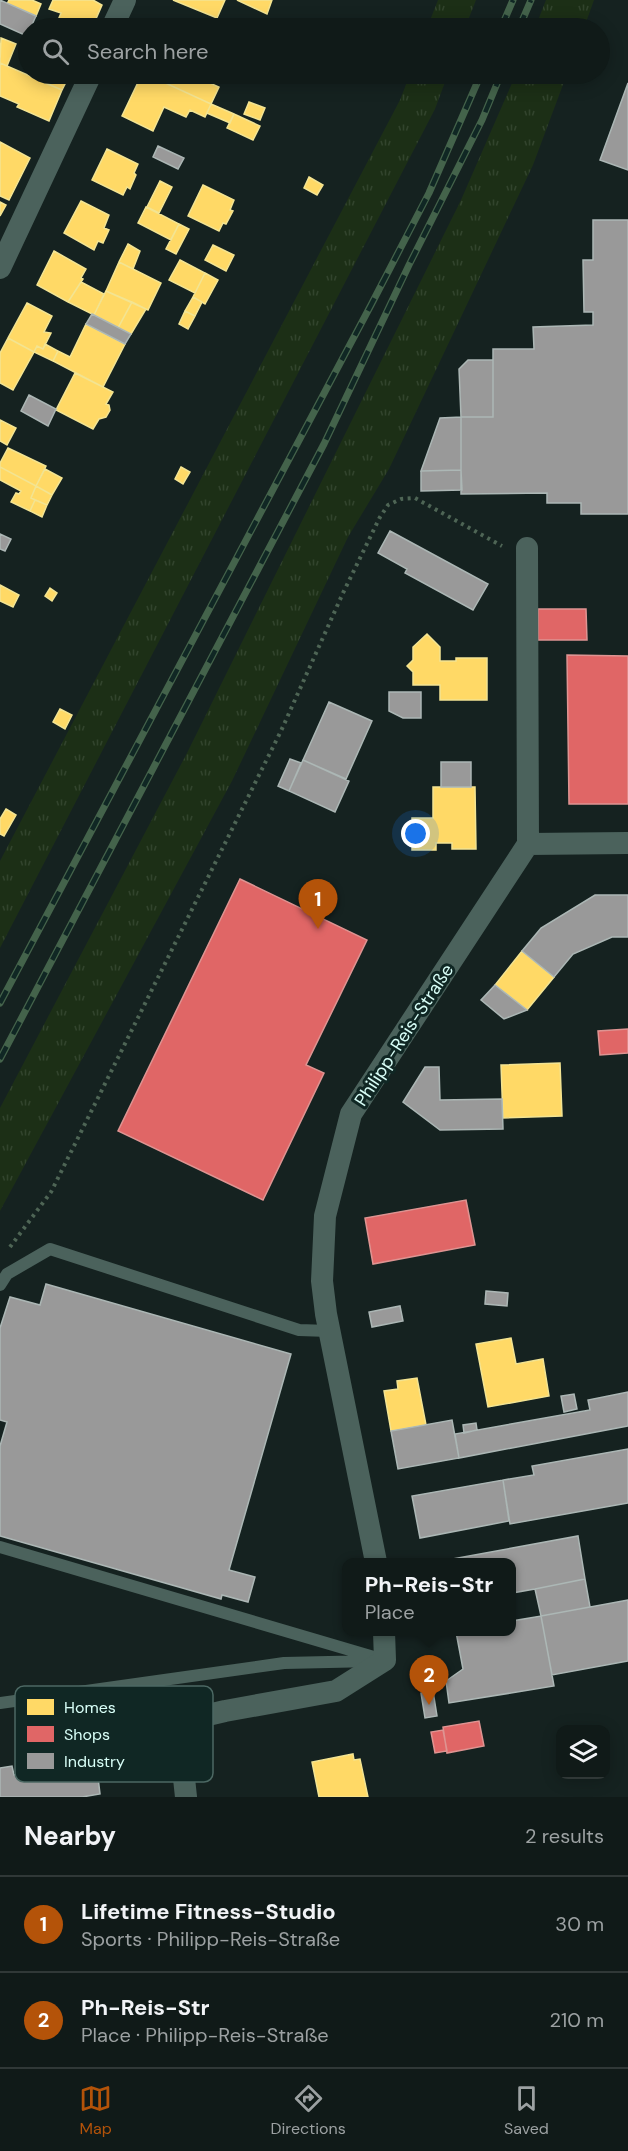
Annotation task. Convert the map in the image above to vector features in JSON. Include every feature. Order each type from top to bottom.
[{"type":"street","points":[[117,18],[125,0]]},
{"type":"street","points":[[0,268],[86,84]]},
{"type":"street","points":[[527,548],[528,844],[628,843]]},
{"type":"street","name":"Philipp-Reis-Straße","points":[[375,1558],[329,1330],[322,1281],[325,1216],[351,1114],[528,844]]},
{"type":"street","points":[[213,1714],[336,1691],[385,1660],[384,1636]]},
{"type":"street","points":[[184,1782],[186,1797]]},
{"type":"lane","points":[[0,1286],[7,1274],[50,1250],[299,1330],[329,1330]]},
{"type":"lane","points":[[0,1547],[385,1660]]},
{"type":"lane","points":[[121,1686],[284,1663],[385,1660]]},
{"type":"lane","points":[[0,1703],[15,1701]]},
{"type":"path","points":[[5,1253],[51,1192],[281,731],[343,593],[388,505],[401,499],[415,498],[505,547],[527,548]]},
{"type":"green space","points":[[438,0],[476,0],[469,18],[431,18]]},
{"type":"green space","points":[[546,0],[594,0],[588,18],[539,18]]},
{"type":"green space","points":[[406,84],[444,84],[435,109],[0,948],[0,861],[400,100]]},
{"type":"green space","points":[[512,84],[563,84],[533,165],[389,469],[348,537],[232,781],[0,1211],[0,1108],[187,753],[461,200]]},
{"type":"building: Homes","points":[[9,0],[32,0],[41,4],[36,16],[7,4]]},
{"type":"building: Homes","points":[[53,0],[93,0],[102,5],[96,18],[59,18],[61,13],[49,9]]},
{"type":"building: Homes","points":[[173,0],[225,0],[217,18]]},
{"type":"building: Homes","points":[[237,0],[272,0],[267,14]]},
{"type":"building: Homes","points":[[1,38],[16,44],[7,66],[0,63]]},
{"type":"building: Homes","points":[[0,63],[18,71],[18,84],[48,84],[62,90],[49,121],[17,107],[19,104],[0,96]]},
{"type":"building: Homes","points":[[48,84],[65,84],[62,90]]},
{"type":"building: Homes","points":[[137,84],[168,84],[211,104],[205,117],[190,110],[186,117],[164,107],[153,131],[122,116]]},
{"type":"building: Homes","points":[[168,84],[212,84],[219,87],[211,104]]},
{"type":"building: Homes","points":[[249,102],[265,108],[260,120],[244,114]]},
{"type":"building: Homes","points":[[211,104],[234,114],[230,123],[207,113]]},
{"type":"building: Homes","points":[[234,114],[260,126],[253,140],[227,128]]},
{"type":"building: Homes","points":[[0,142],[30,158],[9,200],[0,196]]},
{"type":"building: Homes","points":[[107,149],[138,164],[130,189],[127,187],[123,195],[92,180]]},
{"type":"building: Homes","points":[[309,177],[323,185],[317,195],[304,188]]},
{"type":"building: Homes","points":[[160,181],[172,187],[159,213],[147,207]]},
{"type":"building: Homes","points":[[203,185],[234,200],[230,210],[233,211],[219,231],[188,216]]},
{"type":"building: Homes","points":[[81,201],[109,215],[104,228],[109,230],[103,243],[98,241],[94,250],[64,233]]},
{"type":"building: Homes","points":[[0,202],[6,205],[0,216]]},
{"type":"building: Homes","points":[[146,207],[179,224],[171,240],[138,223]]},
{"type":"building: Homes","points":[[179,224],[189,229],[176,254],[166,249]]},
{"type":"building: Homes","points":[[128,244],[140,251],[133,269],[119,262]]},
{"type":"building: Homes","points":[[213,245],[234,255],[226,271],[205,260]]},
{"type":"building: Homes","points":[[54,251],[86,269],[81,278],[83,279],[68,302],[37,285]]},
{"type":"building: Homes","points":[[180,260],[205,273],[195,293],[169,280]]},
{"type":"building: Homes","points":[[119,262],[161,283],[148,310],[106,291]]},
{"type":"building: Homes","points":[[205,273],[218,280],[205,304],[193,297]]},
{"type":"building: Homes","points":[[81,282],[104,294],[94,315],[68,302]]},
{"type":"building: Homes","points":[[106,291],[132,302],[118,328],[94,315]]},
{"type":"building: Homes","points":[[193,297],[202,302],[195,316],[185,311]]},
{"type":"building: Homes","points":[[132,302],[146,309],[131,334],[118,328]]},
{"type":"building: Homes","points":[[27,303],[52,316],[44,332],[51,333],[43,349],[37,346],[34,352],[8,338]]},
{"type":"building: Homes","points":[[185,311],[195,316],[188,329],[179,324]]},
{"type":"building: Homes","points":[[86,324],[125,344],[103,387],[53,361],[58,351],[70,357]]},
{"type":"building: Homes","points":[[8,338],[34,352],[13,390],[0,383],[0,353]]},
{"type":"building: Homes","points":[[45,344],[58,351],[53,361],[34,352],[37,346],[43,349]]},
{"type":"building: Homes","points":[[75,373],[113,392],[106,404],[109,405],[110,410],[106,417],[99,419],[93,429],[56,410]]},
{"type":"building: Homes","points":[[0,420],[16,428],[7,445],[0,441]]},
{"type":"building: Homes","points":[[8,448],[46,466],[36,486],[0,467]]},
{"type":"building: Homes","points":[[0,467],[36,486],[31,498],[35,500],[30,511],[11,502],[16,493],[19,494],[21,491],[0,480]]},
{"type":"building: Homes","points":[[181,467],[190,472],[183,484],[175,479]]},
{"type":"building: Homes","points":[[45,469],[62,478],[52,495],[36,486]]},
{"type":"building: Homes","points":[[36,486],[52,495],[47,505],[31,498]]},
{"type":"building: Homes","points":[[35,500],[47,505],[42,517],[30,511]]},
{"type":"building: Homes","points":[[0,585],[19,595],[13,607],[0,601]]},
{"type":"building: Homes","points":[[50,588],[57,593],[52,601],[45,596]]},
{"type":"building: Homes","points":[[427,634],[440,647],[440,661],[456,661],[456,658],[487,658],[487,700],[440,700],[440,685],[413,685],[413,672],[407,666],[413,660],[413,647]]},
{"type":"building: Homes","points":[[60,709],[72,715],[65,729],[53,722]]},
{"type":"building: Homes","points":[[433,787],[475,787],[476,849],[452,849],[452,843],[436,843],[436,850],[412,850],[412,818],[433,818]]},
{"type":"building: Homes","points":[[6,809],[16,815],[4,836],[0,834],[0,819]]},
{"type":"building: Homes","points":[[522,951],[554,977],[527,1010],[495,985]]},
{"type":"building: Homes","points":[[560,1063],[562,1116],[503,1118],[501,1065]]},
{"type":"building: Homes","points":[[511,1338],[516,1364],[543,1359],[549,1396],[488,1407],[476,1344]]},
{"type":"building: Homes","points":[[417,1378],[426,1425],[391,1431],[384,1391],[398,1389],[397,1381]]},
{"type":"building: Homes","points":[[353,1754],[354,1760],[360,1759],[368,1797],[319,1797],[312,1762]]},
{"type":"building: Shops","points":[[538,609],[586,609],[587,640],[538,640]]},
{"type":"building: Shops","points":[[567,655],[628,656],[628,804],[569,804]]},
{"type":"building: Shops","points":[[240,879],[367,940],[306,1065],[324,1073],[263,1200],[118,1131]]},
{"type":"building: Shops","points":[[628,1029],[628,1053],[600,1055],[598,1031]]},
{"type":"building: Shops","points":[[466,1200],[475,1245],[373,1264],[365,1218]]},
{"type":"building: Shops","points":[[479,1721],[484,1746],[447,1753],[443,1727]]},
{"type":"building: Shops","points":[[443,1730],[447,1751],[435,1753],[431,1732]]},
{"type":"building: Industry","points":[[0,0],[36,16],[35,18],[18,18],[18,32],[0,24]]},
{"type":"building: Industry","points":[[628,83],[628,170],[600,160]]},
{"type":"building: Industry","points":[[158,146],[184,158],[178,169],[153,157]]},
{"type":"building: Industry","points":[[593,220],[628,220],[628,514],[581,514],[581,503],[547,503],[547,493],[461,494],[461,417],[493,417],[493,349],[534,349],[533,327],[593,325],[593,312],[584,312],[583,260],[593,260]]},
{"type":"building: Industry","points":[[92,314],[131,334],[125,344],[86,324]]},
{"type":"building: Industry","points":[[468,360],[493,360],[493,417],[461,417],[459,369]]},
{"type":"building: Industry","points":[[29,395],[56,409],[48,426],[21,411]]},
{"type":"building: Industry","points":[[461,417],[461,470],[421,471],[440,418]]},
{"type":"building: Industry","points":[[461,470],[462,490],[421,491],[421,471]]},
{"type":"building: Industry","points":[[390,531],[488,584],[473,610],[405,573],[407,569],[378,553]]},
{"type":"building: Industry","points":[[0,534],[11,539],[5,551],[0,549]]},
{"type":"building: Industry","points":[[389,692],[421,692],[421,718],[403,718],[389,711]]},
{"type":"building: Industry","points":[[329,702],[372,721],[346,779],[303,760]]},
{"type":"building: Industry","points":[[290,759],[301,763],[289,791],[278,786]]},
{"type":"building: Industry","points":[[303,760],[349,781],[335,812],[289,791]]},
{"type":"building: Industry","points":[[441,762],[471,762],[471,787],[441,787]]},
{"type":"building: Industry","points":[[595,895],[628,895],[628,937],[612,937],[573,954],[554,977],[522,951],[541,928]]},
{"type":"building: Industry","points":[[495,985],[527,1010],[504,1019],[481,1000]]},
{"type":"building: Industry","points":[[425,1067],[439,1067],[440,1100],[502,1099],[503,1129],[440,1130],[403,1102]]},
{"type":"building: Industry","points":[[46,1284],[291,1354],[229,1570],[255,1577],[248,1602],[222,1595],[221,1599],[0,1536],[0,1446],[7,1422],[0,1420],[0,1328],[10,1297],[40,1305]]},
{"type":"building: Industry","points":[[486,1291],[508,1293],[507,1306],[485,1304]]},
{"type":"building: Industry","points":[[400,1306],[403,1321],[372,1327],[369,1312]]},
{"type":"building: Industry","points":[[628,1392],[628,1426],[459,1458],[455,1434],[590,1410],[588,1400]]},
{"type":"building: Industry","points":[[574,1394],[577,1409],[564,1412],[561,1396]]},
{"type":"building: Industry","points":[[452,1420],[459,1458],[398,1469],[391,1431]]},
{"type":"building: Industry","points":[[476,1423],[477,1430],[464,1433],[463,1425]]},
{"type":"building: Industry","points":[[628,1449],[628,1503],[510,1524],[503,1480],[534,1475],[532,1466]]},
{"type":"building: Industry","points":[[503,1480],[509,1521],[420,1538],[412,1496]]},
{"type":"building: Industry","points":[[578,1536],[585,1579],[516,1592],[516,1558],[458,1558]]},
{"type":"building: Industry","points":[[585,1579],[590,1607],[541,1616],[535,1589]]},
{"type":"building: Industry","points":[[628,1600],[628,1661],[552,1675],[541,1616]]},
{"type":"building: Industry","points":[[541,1616],[554,1686],[449,1703],[446,1681],[463,1669],[457,1636],[516,1636],[516,1620]]},
{"type":"building: Industry","points":[[433,1691],[437,1716],[425,1718],[421,1693]]},
{"type":"building: Industry","points":[[12,1766],[15,1782],[99,1782],[100,1794],[82,1797],[0,1797],[0,1768]]},
{"type":"railway","points":[[505,18],[513,0]]},
{"type":"railway","points":[[523,18],[531,0]]},
{"type":"railway","points":[[0,1003],[371,305],[429,193],[477,84]]},
{"type":"railway","points":[[0,1059],[324,444],[409,265],[482,120],[497,84]]},
{"type":"place","name":"Lifetime Fitness-Studio","points":[[318,929]]},
{"type":"place","name":"Ph-Reis-Str","points":[[429,1705]]}]
